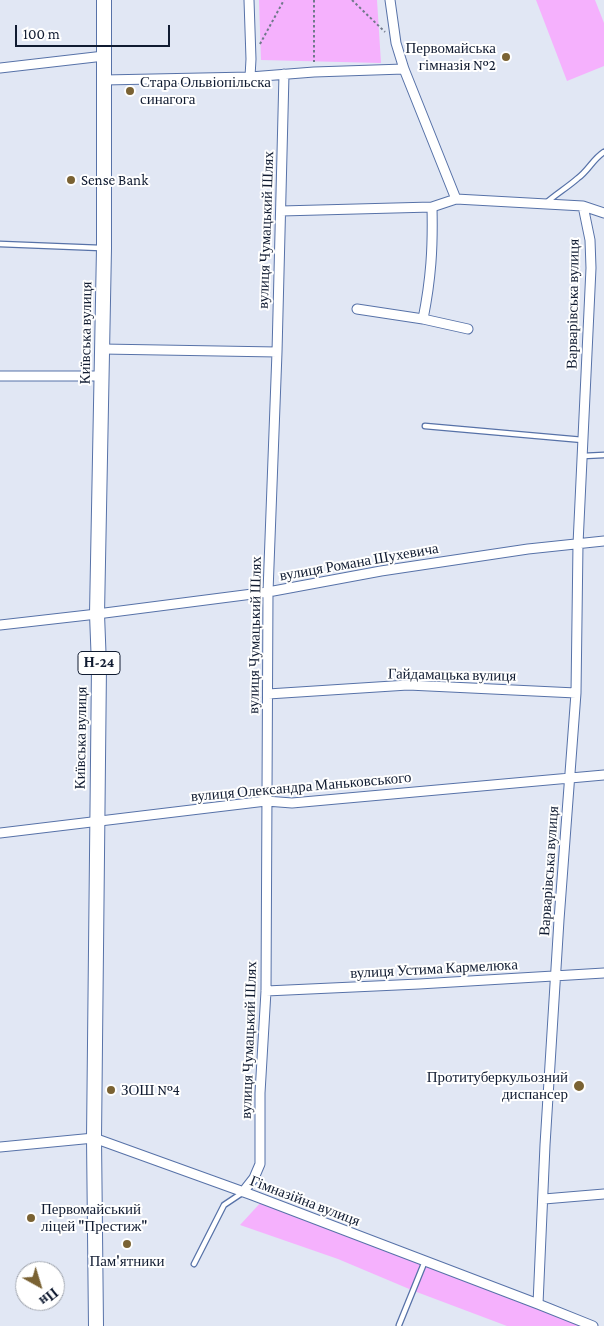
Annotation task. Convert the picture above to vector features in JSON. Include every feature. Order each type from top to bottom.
[{"type":"main road","name":"Київська вулиця","points":[[96,1326],[94,1138],[99,666],[97,614],[104,248],[104,0]]},
{"type":"street","points":[[249,0],[250,77]]},
{"type":"street","points":[[390,0],[396,43],[404,69],[456,199]]},
{"type":"street","points":[[0,68],[104,56]]},
{"type":"street","points":[[104,80],[250,77],[314,72],[404,69]]},
{"type":"street","name":"вулиця Чумацький Шлях","points":[[243,1192],[254,1178],[260,1164],[260,1093],[266,991],[268,592],[284,74]]},
{"type":"street","points":[[280,211],[432,207],[456,199],[582,206],[604,213]]},
{"type":"street","name":"Варварівська вулиця","points":[[538,1304],[545,1145],[576,693],[578,544],[590,268],[590,240],[582,206]]},
{"type":"street","points":[[422,319],[430,282],[433,245],[432,207]]},
{"type":"street","points":[[357,310],[422,319],[468,329]]},
{"type":"street","points":[[102,349],[276,352]]},
{"type":"street","points":[[0,376],[102,376]]},
{"type":"street","name":"вулиця Романа Шухевича","points":[[0,624],[97,614],[268,592],[391,570],[528,549],[604,541]]},
{"type":"street","name":"Гайдамацька вулиця","points":[[268,694],[408,685],[576,693]]},
{"type":"street","name":"вулиця Олександра Маньковського","points":[[0,833],[266,801],[292,802],[604,775]]},
{"type":"street","name":"вулиця Устима Кармелюка","points":[[266,991],[604,973]]},
{"type":"street","name":"Гімназійна вулиця","points":[[0,1146],[94,1138],[243,1192],[593,1326]]},
{"type":"street","points":[[544,1199],[604,1194]]},
{"type":"lane","points":[[546,203],[566,186],[580,178],[597,157],[604,152]]},
{"type":"lane","points":[[0,244],[104,248]]},
{"type":"lane","points":[[425,426],[583,440]]},
{"type":"lane","points":[[582,456],[604,455]]},
{"type":"lane","points":[[194,1264],[224,1205],[243,1192]]},
{"type":"lane","points":[[399,1325],[426,1261]]},
{"type":"path","points":[[251,59],[284,0]]},
{"type":"path","points":[[314,0],[314,72]]},
{"type":"path","points":[[352,0],[396,43]]},
{"type":"shaded area","points":[[259,0],[377,0],[381,63],[261,60]]},
{"type":"shaded area","points":[[536,0],[595,0],[604,23],[604,66],[567,81]]},
{"type":"shaded area","points":[[263,1200],[593,1326],[507,1326],[414,1291],[338,1259],[240,1225]]},
{"type":"place","name":"Первомайська гімназія №2","points":[[506,57]]},
{"type":"place","name":"Стара Ольвіопільска синагога","points":[[130,91]]},
{"type":"place","name":"Sense Bank","points":[[71,180]]},
{"type":"place","name":"Протитуберкульозний диспансер","points":[[579,1086]]},
{"type":"place","name":"ЗОШ №4","points":[[111,1090]]},
{"type":"place","name":"Первомайський ліцей \"Престиж\"","points":[[31,1218]]},
{"type":"place","name":"Пам'ятники","points":[[127,1244]]}]
